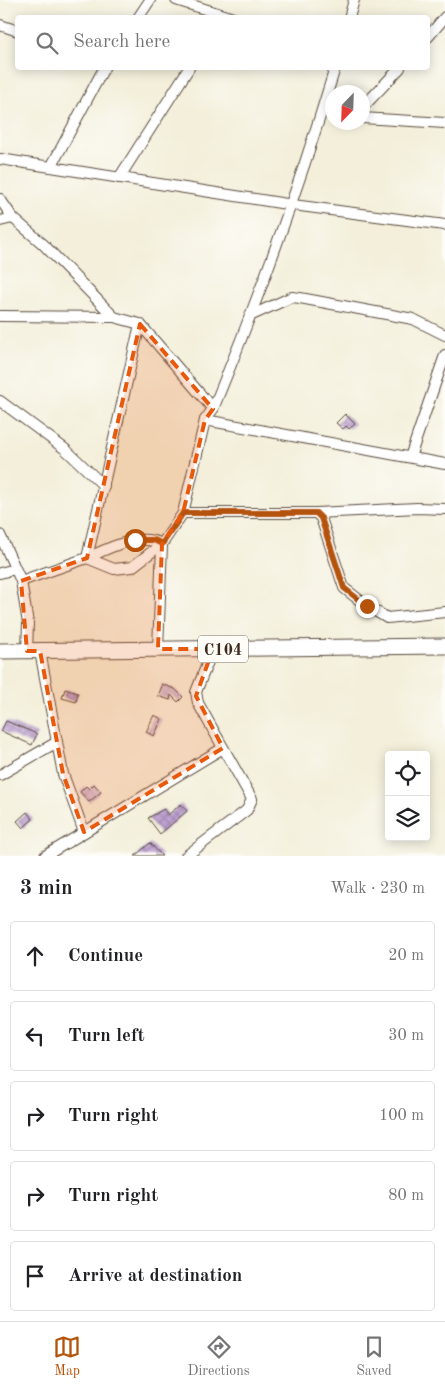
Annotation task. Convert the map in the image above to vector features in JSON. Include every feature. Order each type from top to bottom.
[{"type":"highway","name":"C104","points":[[0,651],[445,646]]},
{"type":"street","points":[[140,15],[150,0]]},
{"type":"street","points":[[176,0],[218,15]]},
{"type":"street","points":[[350,15],[354,0]]},
{"type":"street","points":[[430,35],[445,18]]},
{"type":"street","points":[[0,26],[15,30]]},
{"type":"street","points":[[51,167],[103,70]]},
{"type":"street","points":[[119,178],[187,70]]},
{"type":"street","points":[[87,558],[114,569],[132,566],[162,544],[183,513],[205,420],[214,409],[293,205],[334,70]]},
{"type":"street","points":[[370,100],[398,70]]},
{"type":"street","points":[[321,115],[325,115]]},
{"type":"street","points":[[370,119],[445,124]]},
{"type":"street","points":[[0,160],[293,205],[445,224]]},
{"type":"street","points":[[0,199],[13,218],[43,244],[114,317]]},
{"type":"street","points":[[0,221],[13,218]]},
{"type":"street","points":[[252,315],[292,297],[413,319],[445,335]]},
{"type":"street","points":[[0,316],[114,317],[140,324],[214,409]]},
{"type":"street","points":[[87,558],[140,324]]},
{"type":"street","points":[[410,457],[445,355]]},
{"type":"street","points":[[0,401],[65,449],[104,486]]},
{"type":"street","points":[[205,420],[445,464]]},
{"type":"street","points":[[183,513],[316,513],[445,508]]},
{"type":"street","points":[[316,513],[321,518],[344,588],[367,606],[387,618],[445,612]]},
{"type":"street","points":[[0,535],[20,581],[34,651],[57,742],[63,774],[84,832]]},
{"type":"street","points":[[20,581],[87,558],[111,546],[135,540],[154,540],[162,544]]},
{"type":"street","points":[[158,649],[162,544]]},
{"type":"street","points":[[0,574],[15,569]]},
{"type":"street","points":[[186,856],[247,810],[252,799],[196,696],[213,649]]},
{"type":"street","points":[[0,775],[57,742]]},
{"type":"street","points":[[46,856],[223,748]]},
{"type":"highlighted area","points":[[140,324],[213,409],[205,420],[183,513],[162,544],[158,649],[213,649],[196,696],[223,748],[84,832],[63,774],[40,651],[27,651],[21,581],[87,558]]},
{"type":"building","points":[[345,414],[355,424],[349,429],[346,426],[343,429],[336,423]]},
{"type":"building","points":[[161,684],[175,689],[183,697],[178,702],[171,695],[170,700],[158,696]]},
{"type":"building","points":[[65,689],[78,693],[76,702],[62,698]]},
{"type":"building","points":[[154,715],[162,719],[154,736],[146,732]]},
{"type":"building","points":[[6,721],[37,734],[32,745],[1,731]]},
{"type":"building","points":[[94,784],[101,792],[89,802],[80,792],[86,786],[89,789]]},
{"type":"building","points":[[181,804],[187,811],[160,834],[148,818],[164,809],[168,815]]},
{"type":"building","points":[[27,812],[33,819],[23,828],[17,821]]},
{"type":"building","points":[[150,843],[162,856],[135,856]]},
{"type":"route","points":[[135,540],[154,540],[162,544],[183,513],[316,513],[321,518],[344,588],[367,606]]}]
